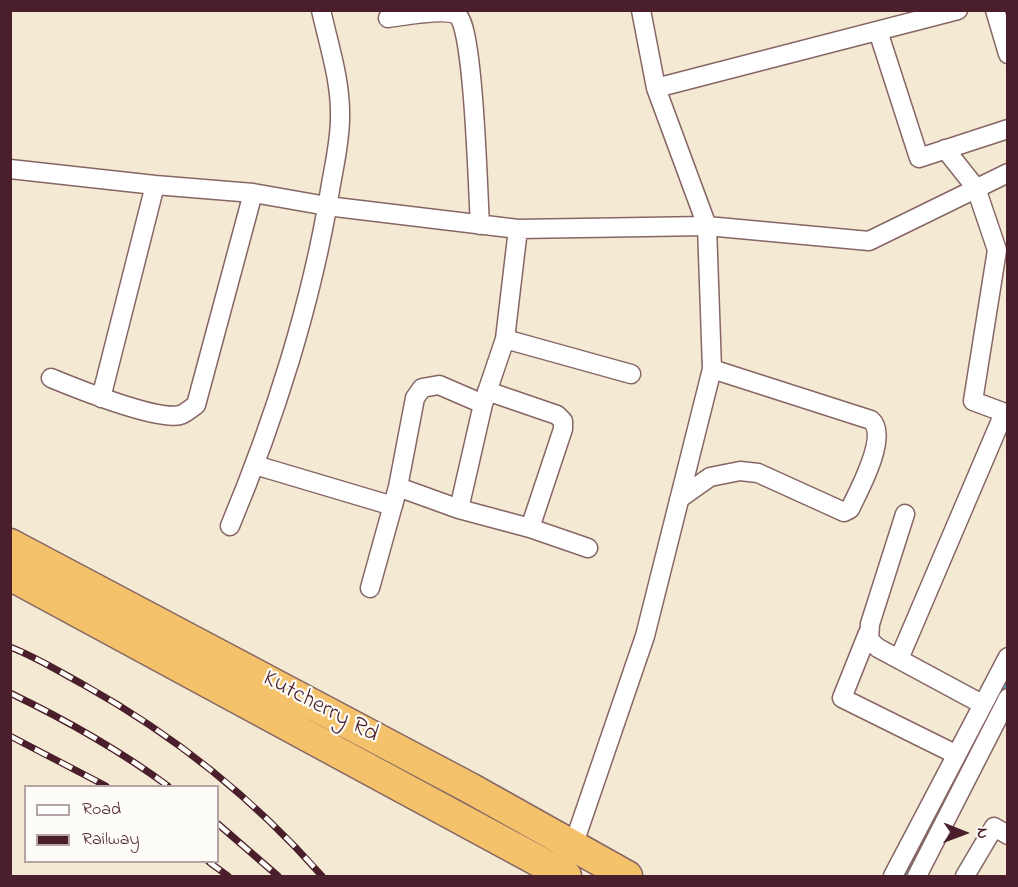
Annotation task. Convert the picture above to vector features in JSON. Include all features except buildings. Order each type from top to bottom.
[{"type":"highway","name":"Kutcherry Rd","points":[[10,544],[470,788],[627,876]]},
{"type":"highway","points":[[10,562],[205,668],[604,876]]},
{"type":"highway","points":[[10,575],[566,876]]},
{"type":"street","points":[[230,526],[255,465],[313,277],[327,206],[340,118],[335,68],[321,10]]},
{"type":"street","points":[[573,846],[645,636],[712,369],[707,226],[656,88],[641,10]]},
{"type":"street","points":[[656,88],[958,10]]},
{"type":"street","points":[[995,10],[1008,54]]},
{"type":"street","points":[[388,18],[445,12],[457,14],[464,21],[470,58],[480,225]]},
{"type":"street","points":[[878,31],[919,158],[1008,129]]},
{"type":"street","points":[[899,659],[1006,414],[973,401],[997,250],[976,188],[945,149]]},
{"type":"street","points":[[10,169],[155,186],[253,193],[327,206],[518,229],[707,226],[870,241],[1008,173]]},
{"type":"street","points":[[101,398],[155,186]]},
{"type":"street","points":[[51,378],[101,398],[164,414],[180,415],[196,405],[253,193]]},
{"type":"street","points":[[459,509],[485,398],[505,339],[518,229]]},
{"type":"street","points":[[505,339],[630,374]]},
{"type":"street","points":[[679,499],[710,477],[740,471],[758,473],[844,512],[850,509],[878,444],[876,424],[866,418],[712,369]]},
{"type":"street","points":[[369,588],[398,487],[415,398],[422,388],[439,386],[557,416],[563,421],[563,429],[530,528]]},
{"type":"street","points":[[255,465],[393,506]]},
{"type":"street","points":[[398,487],[459,509],[530,528],[588,548]]},
{"type":"street","points":[[905,514],[868,633],[842,698],[955,754]]},
{"type":"street","points":[[868,633],[873,645],[982,704]]},
{"type":"street","points":[[893,876],[955,754],[1008,657]]},
{"type":"street","points":[[917,876],[1008,698]]},
{"type":"street","points":[[965,876],[994,827],[1008,835]]},
{"type":"waterway","points":[[997,700],[1008,679]]},
{"type":"waterway","points":[[906,876],[932,827]]},
{"type":"railway","points":[[10,647],[48,665],[117,704],[181,747],[241,795],[322,876]]},
{"type":"railway","points":[[10,693],[92,736],[167,785]]},
{"type":"railway","points":[[10,736],[104,785]]},
{"type":"railway","points":[[219,825],[278,876]]},
{"type":"railway","points":[[210,863],[228,876]]}]
